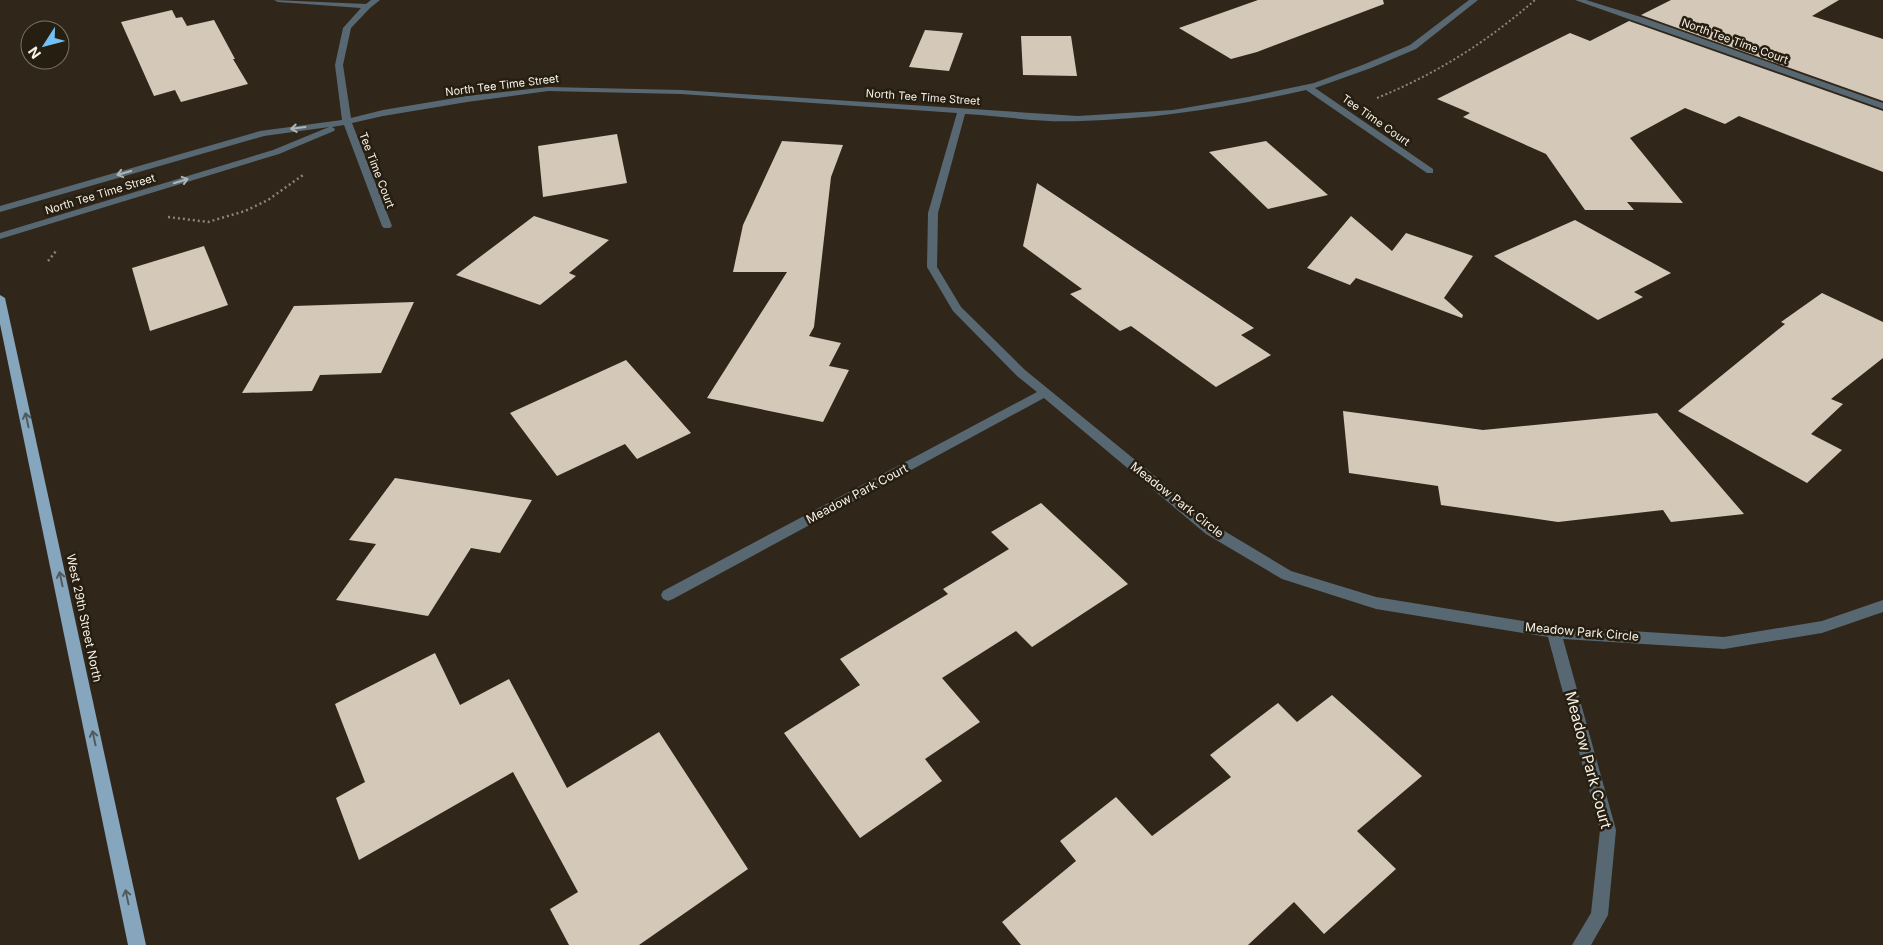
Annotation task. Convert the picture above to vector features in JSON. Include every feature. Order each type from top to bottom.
[{"type":"main road","name":"West 29th Street North","points":[[0,298],[137,945]]},
{"type":"street","points":[[278,0],[367,6]]},
{"type":"street","name":"Tee Time Court","points":[[376,0],[367,6],[347,28],[339,65],[347,122],[386,226]]},
{"type":"street","name":"North Tee Time Street","points":[[0,209],[263,133],[347,122],[383,113],[467,99],[548,89],[681,92],[1078,119],[1173,113],[1308,87],[1413,48],[1474,0]]},
{"type":"street","name":"North Tee Time Court","points":[[1579,0],[1650,23],[1883,106]]},
{"type":"street","name":"Tee Time Court","points":[[1308,87],[1430,172]]},
{"type":"street","name":"Meadow Park Circle","points":[[962,111],[933,213],[932,267],[957,309],[1021,374],[1211,530],[1287,575],[1376,603],[1554,632],[1724,643],[1822,627],[1883,606]]},
{"type":"street","name":"North Tee Time Street","points":[[0,236],[276,152],[347,122]]},
{"type":"street","name":"Meadow Park Court","points":[[668,595],[1045,393]]},
{"type":"street","name":"Meadow Park Court","points":[[1554,632],[1608,830],[1599,915],[1581,945]]},
{"type":"path","points":[[1340,109],[1376,99],[1438,72],[1514,19],[1535,0]]},
{"type":"path","points":[[165,217],[208,222],[246,211],[268,200],[305,174]]},
{"type":"path","points":[[48,261],[59,248]]},
{"type":"building","points":[[1258,0],[1383,0],[1384,4],[1257,52],[1231,59],[1179,28]]},
{"type":"building","points":[[1671,0],[1839,0],[1812,16],[1883,39],[1883,101],[1641,15]]},
{"type":"building","points":[[172,10],[176,18],[182,17],[187,26],[214,20],[235,59],[233,59],[248,84],[181,102],[175,90],[154,96],[121,22]]},
{"type":"building","points":[[1629,21],[1883,111],[1883,172],[1739,116],[1725,124],[1685,108],[1630,138],[1683,203],[1627,202],[1634,210],[1585,210],[1546,154],[1463,117],[1470,113],[1437,99],[1570,33],[1590,41]]},
{"type":"building","points":[[925,30],[963,33],[949,71],[909,67]]},
{"type":"building","points":[[1021,36],[1071,36],[1077,76],[1023,75]]},
{"type":"building","points":[[617,134],[627,183],[543,197],[538,146]]},
{"type":"building","points":[[782,141],[843,145],[831,177],[814,327],[809,336],[841,343],[829,366],[849,370],[823,422],[707,398],[787,272],[733,272],[743,225]]},
{"type":"building","points":[[1266,141],[1328,195],[1268,209],[1209,152]]},
{"type":"building","points":[[1037,183],[1254,328],[1241,335],[1271,355],[1216,387],[1131,326],[1120,331],[1070,294],[1082,289],[1023,246]]},
{"type":"building","points":[[534,216],[609,240],[569,273],[576,276],[540,305],[456,275]]},
{"type":"building","points":[[1351,216],[1392,251],[1406,233],[1473,256],[1444,298],[1463,315],[1462,318],[1356,278],[1350,285],[1307,268]]},
{"type":"building","points":[[1575,220],[1671,273],[1634,292],[1643,297],[1598,320],[1494,256]]},
{"type":"building","points":[[204,246],[228,305],[150,331],[132,268]]},
{"type":"building","points":[[1822,293],[1883,322],[1883,358],[1831,399],[1843,404],[1811,434],[1842,450],[1807,483],[1678,411],[1785,324],[1781,322]]},
{"type":"building","points":[[414,302],[381,373],[320,375],[312,391],[242,393],[294,306]]},
{"type":"building","points":[[626,360],[691,433],[637,459],[625,444],[557,476],[510,413]]},
{"type":"building","points":[[1343,411],[1483,430],[1657,413],[1744,514],[1671,522],[1663,510],[1558,522],[1441,505],[1438,486],[1349,473]]},
{"type":"building","points":[[395,478],[532,500],[500,553],[471,548],[428,616],[336,600],[376,544],[349,540]]},
{"type":"building","points":[[1041,503],[1128,584],[1032,647],[1016,631],[942,678],[980,722],[925,759],[942,781],[860,838],[784,733],[860,685],[840,659],[948,594],[943,589],[1009,549],[991,532]]},
{"type":"building","points":[[435,653],[460,705],[509,679],[567,788],[659,732],[748,869],[639,945],[569,945],[550,909],[578,892],[513,772],[359,860],[336,798],[365,782],[335,704]]},
{"type":"building","points":[[1332,695],[1422,776],[1357,831],[1396,869],[1324,934],[1294,902],[1248,945],[1021,945],[1002,922],[1076,861],[1060,841],[1116,797],[1152,836],[1231,777],[1210,755],[1278,703],[1297,722]]}]
